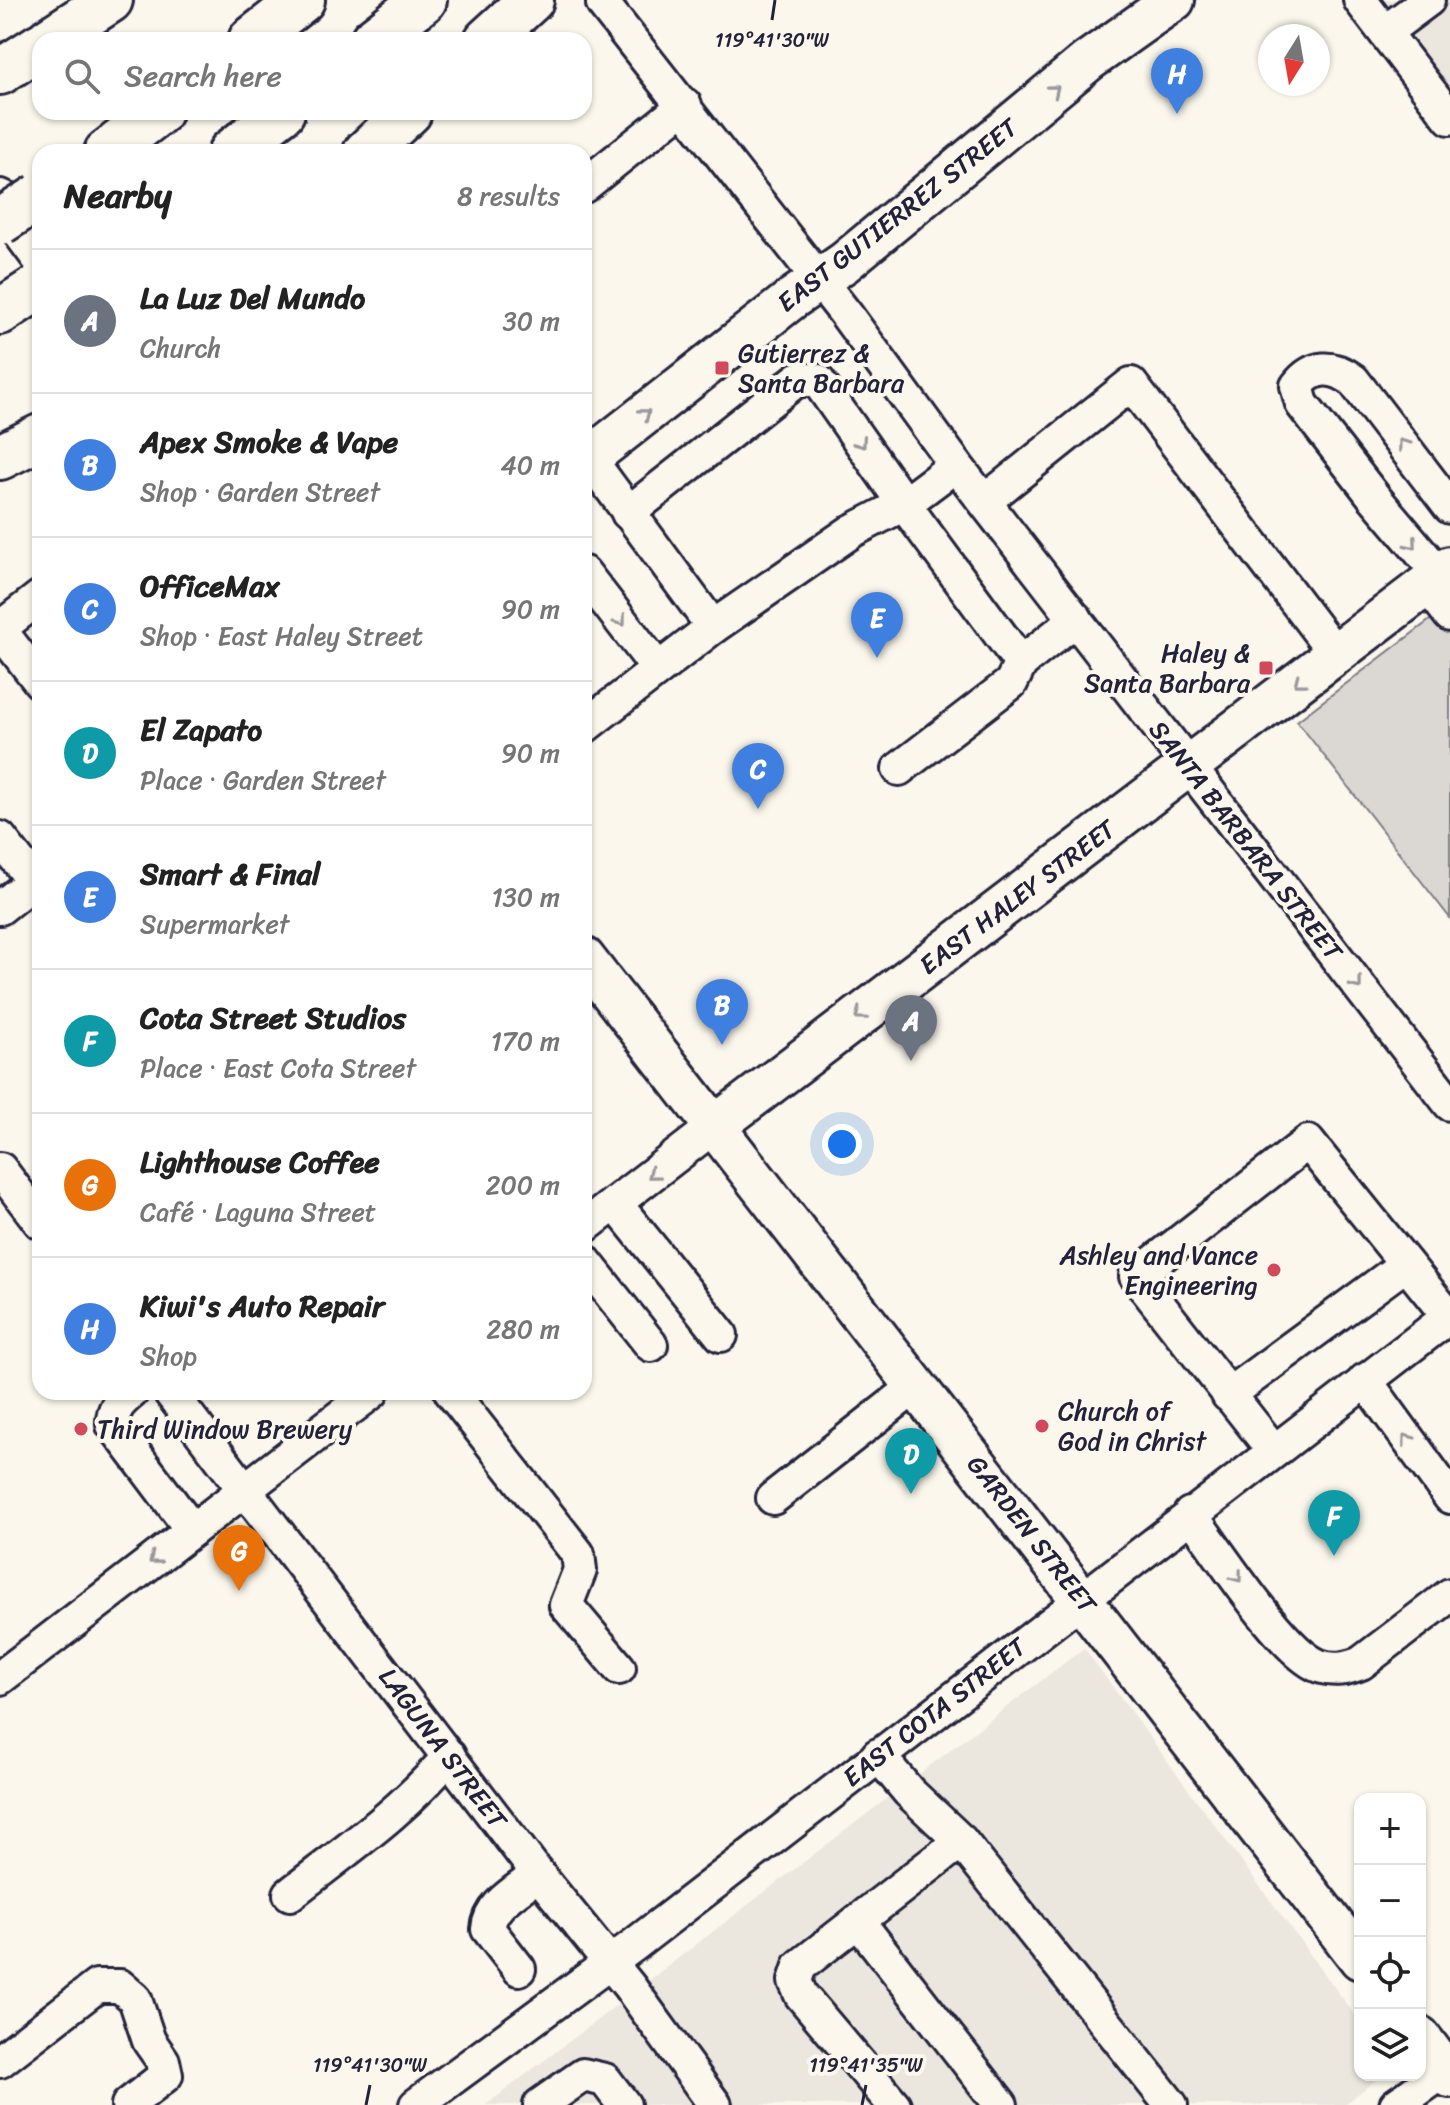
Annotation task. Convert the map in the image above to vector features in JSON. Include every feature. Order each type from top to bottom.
[{"type":"highway","points":[[61,32],[110,0]]},
{"type":"highway","points":[[261,32],[302,0]]},
{"type":"highway","points":[[383,32],[424,0]]},
{"type":"highway","points":[[496,32],[531,0]]},
{"type":"highway","points":[[0,72],[32,51]]},
{"type":"highway","points":[[118,144],[149,120]]},
{"type":"highway","points":[[241,144],[272,120]]},
{"type":"highway","points":[[375,144],[400,120]]},
{"type":"highway","points":[[0,222],[32,201]]},
{"type":"highway","points":[[0,312],[32,291]]},
{"type":"highway","points":[[0,457],[32,441]]},
{"type":"main road","name":"EAST GUTIERREZ STREET","points":[[592,455],[793,298],[820,281],[1088,61],[1174,0]]},
{"type":"main road","points":[[0,200],[32,243]]},
{"type":"main road","name":"EAST HALEY STREET","points":[[715,1126],[1191,766],[1335,653],[1442,586]]},
{"type":"main road","name":"GARDEN STREET","points":[[592,968],[1354,1951]]},
{"type":"main road","points":[[1426,2044],[1448,2071]]},
{"type":"street","points":[[1360,0],[1450,118]]},
{"type":"street","points":[[1385,32],[1428,0]]},
{"type":"street","name":"SANTA BARBARA STREET","points":[[603,4],[685,105],[956,465],[1450,1104]]},
{"type":"street","points":[[592,180],[685,105]]},
{"type":"street","points":[[1442,586],[1302,404],[1297,386],[1301,380],[1327,368],[1342,372],[1353,380],[1450,507]]},
{"type":"street","points":[[628,513],[798,379],[818,381],[1021,663]]},
{"type":"street","points":[[985,501],[1131,384],[1335,653]]},
{"type":"street","points":[[592,721],[713,627],[852,531],[904,504],[956,465]]},
{"type":"street","points":[[592,468],[713,627]]},
{"type":"street","points":[[592,583],[658,669]]},
{"type":"street","points":[[32,603],[0,629],[32,671]]},
{"type":"street","points":[[899,769],[1011,683],[1021,663],[1076,619]]},
{"type":"street","points":[[0,838],[32,873]]},
{"type":"street","points":[[0,908],[32,882]]},
{"type":"street","name":"EAST HALEY STREET","points":[[592,1221],[715,1126]]},
{"type":"street","points":[[1273,1450],[1136,1276],[1308,1142],[1450,1316]]},
{"type":"street","points":[[0,1169],[32,1211]]},
{"type":"street","points":[[615,1203],[721,1335]]},
{"type":"street","points":[[1228,1395],[1406,1264]]},
{"type":"street","points":[[592,1270],[651,1345]]},
{"type":"street","name":"EAST COTA STREET","points":[[416,2105],[609,1964],[1450,1316]]},
{"type":"street","points":[[1365,1380],[1450,1497]]},
{"type":"street","points":[[773,1498],[916,1386]]},
{"type":"street","points":[[123,1400],[113,1415],[113,1425],[192,1530]]},
{"type":"street","name":"LAGUNA STREET","points":[[176,1400],[538,1874],[629,1986],[715,2105]]},
{"type":"street","points":[[0,1678],[362,1400]]},
{"type":"street","points":[[457,1400],[578,1554],[580,1570],[566,1605],[619,1668]]},
{"type":"street","points":[[1190,1514],[1287,1644],[1319,1666],[1346,1669],[1361,1663],[1450,1595]]},
{"type":"street","points":[[878,1755],[909,1792],[961,1841],[1171,2105]]},
{"type":"street","points":[[290,1894],[397,1809],[449,1756]]},
{"type":"street","points":[[894,2105],[801,1995],[795,1981],[800,1966],[961,1841]]},
{"type":"street","points":[[519,1969],[488,1929],[489,1919],[493,1910],[538,1874]]},
{"type":"street","points":[[858,1921],[1001,2105]]},
{"type":"street","points":[[0,2061],[97,1986],[120,1986],[135,1999],[149,2041],[163,2061],[166,2075],[128,2105]]},
{"type":"street","points":[[1396,2105],[1448,2071]]},
{"type":"street","points":[[540,2105],[583,2075],[605,2080],[624,2105]]},
{"type":"shaded area","points":[[1358,0],[1450,0],[1450,122]]},
{"type":"shaded area","points":[[1438,614],[1450,630],[1450,918],[1297,721]]},
{"type":"shaded area","points":[[1084,1648],[1354,2014],[1354,2081],[1374,2081],[1344,2105],[486,2105]]},
{"type":"place","name":"Kiwi's Auto Repair","points":[[1177,114]]},
{"type":"place","name":"Gutierrez & Santa Barbara","points":[[722,368]]},
{"type":"place","name":"Smart & Final","points":[[877,658]]},
{"type":"place","name":"Haley & Santa Barbara","points":[[1266,668]]},
{"type":"place","name":"OfficeMax","points":[[758,809]]},
{"type":"place","name":"Apex Smoke & Vape","points":[[722,1045]]},
{"type":"place","name":"La Luz Del Mundo","points":[[911,1061]]},
{"type":"place","name":"Ashley and Vance Engineering","points":[[1274,1270]]},
{"type":"place","name":"Church of God in Christ","points":[[1042,1426]]},
{"type":"place","name":"Third Window Brewery","points":[[81,1429]]},
{"type":"place","name":"El Zapato","points":[[911,1494]]},
{"type":"place","name":"Cota Street Studios","points":[[1334,1556]]},
{"type":"place","name":"Lighthouse Coffee","points":[[239,1591]]}]
